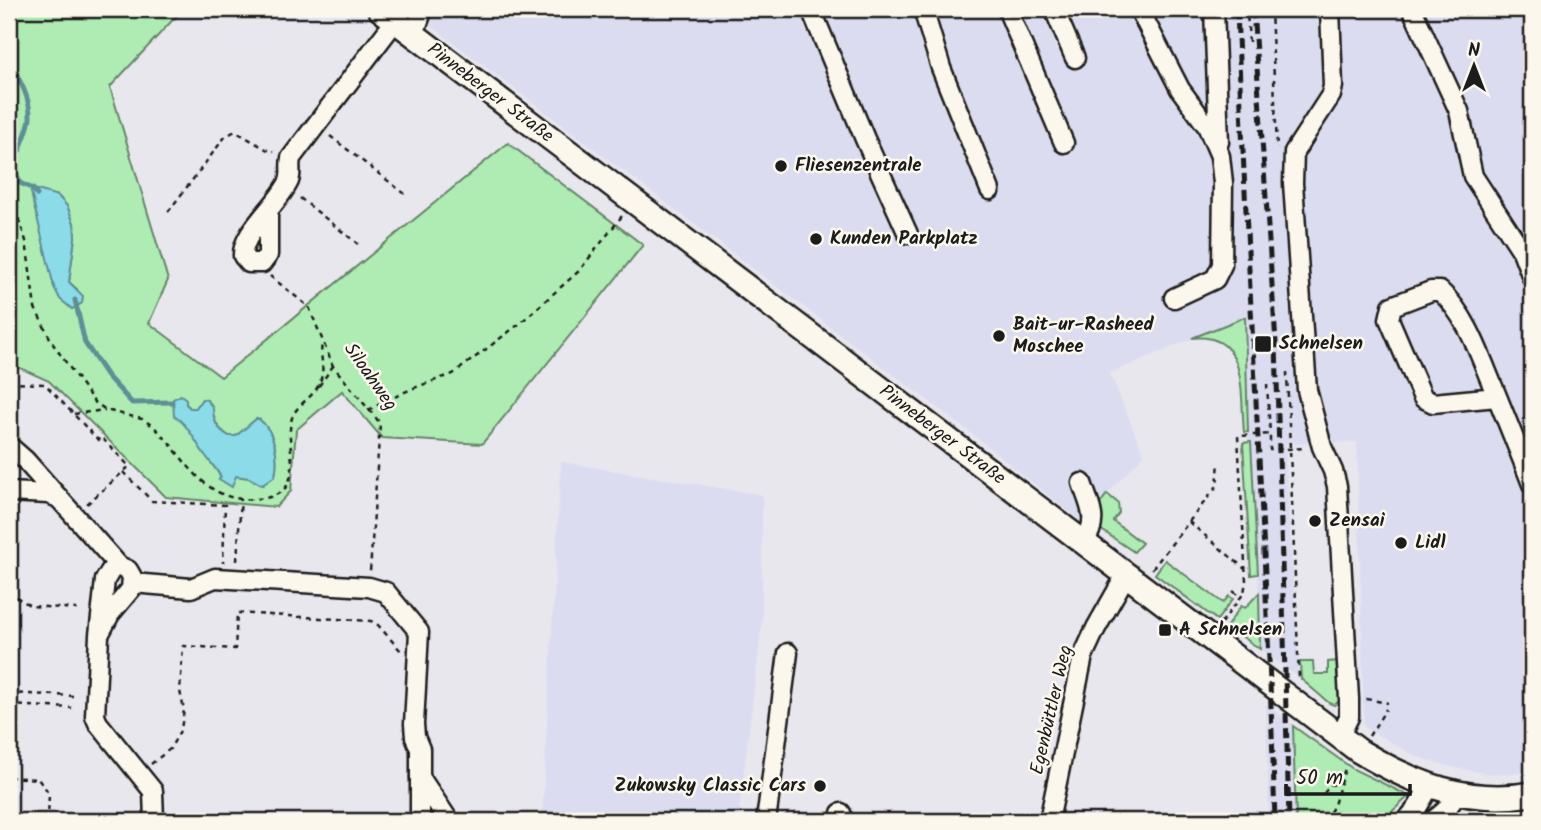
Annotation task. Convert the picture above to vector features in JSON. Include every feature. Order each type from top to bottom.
[{"type":"main road","name":"Pinneberger Straße","points":[[396,21],[1350,745],[1395,772],[1430,786],[1487,797],[1532,794]]},
{"type":"street","points":[[253,264],[245,260],[243,247],[285,187],[290,177],[291,158],[396,21],[424,9]]},
{"type":"street","points":[[811,9],[908,234]]},
{"type":"street","points":[[923,9],[941,68],[990,190]]},
{"type":"street","points":[[1007,9],[1064,143]]},
{"type":"street","points":[[1054,9],[1075,58]]},
{"type":"street","points":[[1139,9],[1180,89],[1207,126],[1220,156]]},
{"type":"street","points":[[1174,298],[1215,279],[1222,265],[1223,183],[1214,9]]},
{"type":"street","points":[[1330,9],[1333,86],[1331,95],[1294,152],[1293,183],[1307,390],[1322,447],[1337,486],[1350,745]]},
{"type":"street","points":[[1412,9],[1459,111],[1473,176],[1522,251],[1532,278]]},
{"type":"street","points":[[1497,397],[1433,403],[1423,398],[1389,318],[1392,306],[1430,290],[1440,291],[1452,302],[1477,348],[1497,397],[1532,484]]},
{"type":"street","points":[[9,446],[17,461],[59,498],[119,566],[130,573],[133,583],[128,595],[110,614],[99,635]]},
{"type":"street","points":[[1082,483],[1094,524],[1083,542]]},
{"type":"street","points":[[9,492],[59,498]]},
{"type":"street","points":[[119,566],[111,569],[105,580],[99,635],[96,720],[153,791],[154,821]]},
{"type":"street","points":[[133,583],[191,588],[211,579],[230,579],[369,587],[386,592],[419,632],[414,724],[420,749],[419,821]]},
{"type":"street","name":"Egenbüttler Weg","points":[[1049,821],[1083,656],[1096,628],[1133,580]]},
{"type":"street","points":[[765,821],[788,653]]},
{"type":"street","points":[[420,777],[449,821]]},
{"type":"street","points":[[1406,821],[1418,808],[1430,786]]},
{"type":"street","points":[[1433,821],[1440,817],[1458,793]]},
{"type":"path","points":[[1249,42],[1247,13],[1271,10],[1277,155]]},
{"type":"path","points":[[317,125],[405,194]]},
{"type":"path","points":[[169,212],[225,137],[235,131],[271,152],[282,148],[291,158]]},
{"type":"path","points":[[285,187],[358,244]]},
{"type":"path","points":[[9,190],[26,241],[33,296],[39,317],[53,344],[94,402],[106,410],[142,419],[153,426],[203,484],[227,497],[264,499],[275,496],[286,487],[290,475],[292,418],[333,366]]},
{"type":"path","points":[[368,410],[411,389],[453,374],[518,325],[579,271],[634,202]]},
{"type":"path","name":"Siloahweg","points":[[253,264],[309,307],[333,366],[380,423],[369,587]]},
{"type":"path","points":[[317,388],[324,365],[322,344]]},
{"type":"path","points":[[1287,368],[1300,707]]},
{"type":"path","points":[[9,383],[45,384],[98,440],[100,437],[130,465],[74,515]]},
{"type":"path","points":[[1266,384],[1270,450],[1289,449]]},
{"type":"path","points":[[74,414],[106,410]]},
{"type":"path","points":[[1209,639],[1246,587],[1238,436],[1270,434]]},
{"type":"path","points":[[1133,580],[1189,522],[1217,486],[1219,461]]},
{"type":"path","points":[[123,472],[152,501],[225,505],[230,579]]},
{"type":"path","points":[[230,579],[240,498]]},
{"type":"path","points":[[1189,522],[1246,570]]},
{"type":"path","points":[[1233,591],[1241,597]]},
{"type":"path","points":[[16,597],[31,606],[77,609]]},
{"type":"path","points":[[140,773],[170,749],[181,729],[184,710],[180,691],[183,646],[235,649],[237,613],[375,622],[418,669]]},
{"type":"path","points":[[9,693],[73,696]]},
{"type":"path","points":[[1349,699],[1388,703]]},
{"type":"path","points":[[9,705],[72,708]]},
{"type":"path","points":[[1325,821],[1334,804],[1350,745],[1386,709]]},
{"type":"path","points":[[9,777],[38,779],[49,793],[48,821]]},
{"type":"path","points":[[1324,793],[1331,785],[1341,782]]},
{"type":"shaded area","points":[[409,9],[1532,9],[1532,773],[1490,774],[1455,768],[1415,756],[1364,727],[1357,442],[1285,444],[1299,678],[1260,649],[1258,575],[1251,575],[1243,443],[1248,442],[1248,432],[1244,432],[1244,317],[1110,373],[1144,455],[1107,494],[1085,525],[971,433]]},
{"type":"shaded area","points":[[561,462],[762,495],[762,623],[738,821],[542,821]]},
{"type":"shaded area","points":[[1266,703],[1293,726],[1296,821],[1269,821]]},
{"type":"green space","points":[[9,9],[183,9],[110,87],[168,280],[149,323],[221,377],[508,143],[643,245],[482,444],[382,438],[342,391],[296,430],[291,491],[276,507],[166,497],[49,381],[9,363]],"holes":[[[31,189],[58,196],[67,206],[74,223],[75,237],[69,282],[77,289],[82,303],[72,309],[54,287]],[[202,399],[211,404],[216,422],[229,436],[236,436],[256,419],[264,424],[274,445],[275,476],[262,485],[250,478],[236,476],[232,480],[221,477],[182,420],[186,404],[190,408],[196,408]]]},
{"type":"green space","points":[[1245,317],[1248,432],[1244,432],[1241,384],[1232,355],[1224,345],[1210,339],[1192,338]]},
{"type":"green space","points":[[1251,442],[1258,574],[1251,575],[1243,443]]},
{"type":"green space","points":[[1107,494],[1118,503],[1119,513],[1113,521],[1142,543],[1134,552],[1100,529],[1097,508]]},
{"type":"green space","points":[[1165,560],[1223,603],[1229,596],[1233,599],[1217,620],[1155,574]]},
{"type":"green space","points":[[1259,593],[1260,649],[1227,626],[1241,606],[1245,608]]},
{"type":"green space","points":[[1338,661],[1341,664],[1341,700],[1334,705],[1301,679],[1300,662],[1313,662],[1314,674],[1328,674],[1328,662]]},
{"type":"green space","points":[[1293,726],[1353,769],[1409,796],[1387,816],[1369,821],[1296,821]]},
{"type":"water","points":[[30,188],[58,196],[67,206],[74,223],[75,237],[69,282],[83,296],[82,303],[72,309],[60,299],[54,287]]},
{"type":"water","points":[[181,395],[190,408],[196,408],[202,399],[207,400],[213,408],[216,424],[229,436],[236,436],[259,419],[272,437],[276,460],[275,476],[262,485],[249,478],[236,476],[232,487],[219,479],[221,477],[187,428],[174,416],[173,399]]},
{"type":"waterway","points":[[9,62],[20,82],[30,111],[20,150],[9,148]]},
{"type":"waterway","points":[[9,159],[20,183],[33,189],[37,195]]},
{"type":"waterway","points":[[75,300],[85,343],[107,376],[132,403],[172,402]]},
{"type":"railway","points":[[1237,9],[1275,821]]},
{"type":"railway","points":[[1253,9],[1276,343],[1289,821]]},
{"type":"place","name":"Fliesenzentrale","points":[[781,166]]},
{"type":"place","name":"Kunden Parkplatz","points":[[816,239]]},
{"type":"place","name":"Bait-ur-Rasheed Moschee","points":[[999,336]]},
{"type":"place","name":"Schnelsen","points":[[1263,344]]},
{"type":"place","name":"Zensai","points":[[1315,521]]},
{"type":"place","name":"Lidl","points":[[1401,543]]},
{"type":"place","name":"A Schnelsen","points":[[1165,630]]},
{"type":"place","name":"Zukowsky Classic Cars","points":[[820,786]]}]
